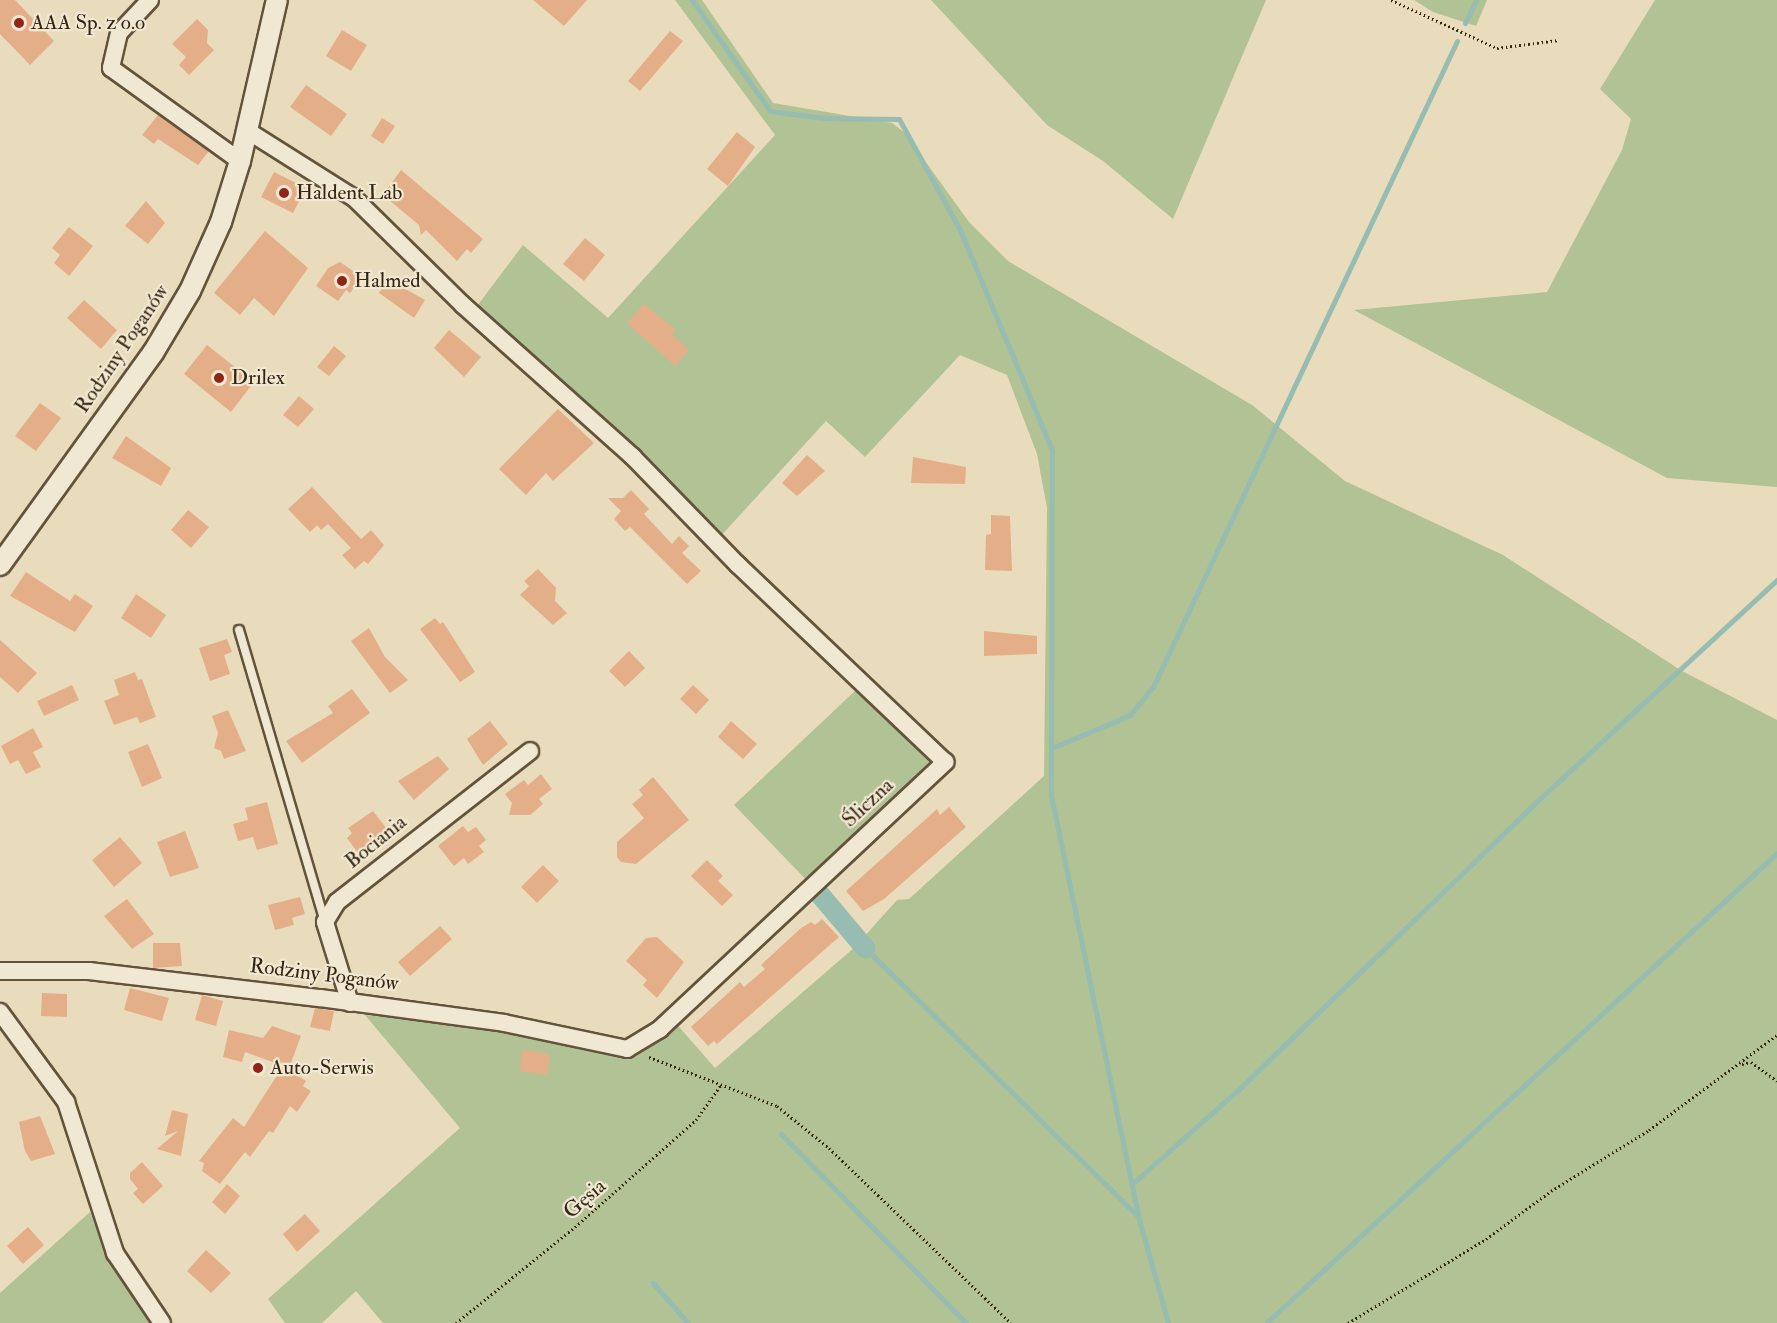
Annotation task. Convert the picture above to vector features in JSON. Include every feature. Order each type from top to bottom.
[{"type":"street","points":[[150,0],[118,33],[111,68],[240,161]]},
{"type":"street","name":"Rodziny Poganów","points":[[0,565],[173,322],[210,249],[240,161],[277,0]]},
{"type":"street","name":"Śliczna","points":[[248,131],[354,198],[463,305],[616,441],[945,762],[660,1029],[632,1046]]},
{"type":"street","name":"Bociania","points":[[325,922],[337,902],[530,751]]},
{"type":"street","points":[[325,922],[350,1003]]},
{"type":"street","name":"Rodziny Poganów","points":[[0,972],[89,971],[504,1023],[632,1046]]},
{"type":"street","points":[[0,1012],[66,1102],[115,1253],[162,1323]]},
{"type":"lane","points":[[239,630],[325,922]]},
{"type":"path","points":[[1391,0],[1497,48],[1558,40]]},
{"type":"path","points":[[1348,1323],[1486,1239],[1740,1064],[1777,1035]]},
{"type":"path","points":[[632,1046],[721,1085],[777,1106],[829,1148],[1011,1323]]},
{"type":"path","points":[[1740,1064],[1751,1062],[1777,1081]]},
{"type":"path","name":"Gęsia","points":[[456,1323],[575,1227],[696,1120],[721,1085]]},
{"type":"green space","points":[[675,0],[702,0],[773,103],[892,123],[904,132],[969,222],[1008,261],[1252,405],[1345,481],[1503,555],[1682,671],[1777,720],[1777,1323],[383,1323],[356,1291],[322,1323],[285,1323],[268,1299],[460,1128],[365,1015],[503,1029],[632,1055],[674,1021],[715,1068],[855,947],[897,900],[909,899],[1044,776],[1047,508],[1037,454],[1007,375],[960,355],[865,457],[826,421],[719,538],[477,306],[523,245],[608,318],[775,135]]},
{"type":"green space","points":[[931,0],[1266,0],[1173,219],[1103,161],[1047,125]]},
{"type":"green space","points":[[1414,0],[1487,0],[1476,26],[1433,12]]},
{"type":"green space","points":[[1655,0],[1777,0],[1777,487],[1667,478],[1354,310],[1547,292],[1622,150],[1631,119],[1600,89]]},
{"type":"green space","points":[[856,690],[944,777],[817,891],[734,805]]},
{"type":"green space","points":[[90,1212],[113,1263],[158,1323],[0,1323],[0,1293]]},
{"type":"building","points":[[0,0],[15,0],[54,41],[30,65],[0,34]]},
{"type":"building","points":[[533,0],[587,0],[564,26]]},
{"type":"building","points":[[197,19],[208,30],[207,43],[214,50],[189,75],[179,65],[186,57],[172,44]]},
{"type":"building","points":[[342,30],[367,45],[351,71],[326,56]]},
{"type":"building","points":[[670,31],[683,41],[640,91],[628,81]]},
{"type":"building","points":[[306,85],[347,114],[331,136],[290,107]]},
{"type":"building","points":[[158,115],[209,151],[198,165],[158,139],[154,144],[142,135]]},
{"type":"building","points":[[382,118],[395,126],[383,144],[371,136]]},
{"type":"building","points":[[737,132],[755,147],[728,186],[707,169]]},
{"type":"building","points":[[401,170],[483,239],[471,253],[467,249],[457,261],[426,230],[421,235],[419,225],[383,195]]},
{"type":"building","name":"Haldent Lab","points":[[274,172],[306,188],[293,213],[261,197]]},
{"type":"building","points":[[146,201],[165,223],[148,244],[125,226]]},
{"type":"building","points":[[69,227],[93,246],[69,276],[54,263],[60,255],[52,248]]},
{"type":"building","points":[[265,231],[308,268],[274,316],[254,298],[240,315],[214,293]]},
{"type":"building","points":[[585,238],[605,255],[584,281],[563,264]]},
{"type":"building","name":"Halmed","points":[[340,262],[362,277],[350,293],[346,290],[338,301],[316,286],[328,268]]},
{"type":"building","points":[[388,279],[425,300],[414,318],[379,293]]},
{"type":"building","points":[[84,300],[117,330],[101,349],[67,318]]},
{"type":"building","points":[[644,304],[676,330],[672,335],[689,350],[675,366],[627,323]]},
{"type":"building","points":[[449,330],[481,357],[464,377],[434,348]]},
{"type":"building","name":"Drilex","points":[[207,345],[254,382],[231,412],[184,374]]},
{"type":"building","points":[[334,346],[346,356],[329,376],[317,367]]},
{"type":"building","points":[[299,396],[314,409],[298,427],[283,415]]},
{"type":"building","points":[[40,403],[61,418],[36,451],[15,436]]},
{"type":"building","points":[[558,409],[594,443],[553,481],[546,473],[526,495],[499,469]]},
{"type":"building","points":[[126,436],[171,468],[161,486],[112,458]]},
{"type":"building","points":[[807,455],[825,471],[797,496],[782,483]]},
{"type":"building","points":[[913,457],[966,467],[965,484],[911,483]]},
{"type":"building","points":[[312,487],[361,539],[371,530],[384,545],[368,564],[364,561],[355,569],[342,555],[351,548],[328,524],[321,530],[317,525],[310,532],[288,509]]},
{"type":"building","points":[[631,490],[649,509],[644,514],[672,544],[679,536],[689,546],[682,553],[701,571],[687,584],[630,527],[625,531],[614,519],[621,511],[608,498],[623,498]]},
{"type":"building","points":[[188,510],[209,527],[191,548],[171,530]]},
{"type":"building","points":[[991,515],[1010,516],[1012,571],[985,570],[986,535],[991,534]]},
{"type":"building","points":[[538,569],[556,588],[555,601],[567,613],[553,625],[520,595],[529,586],[524,581]]},
{"type":"building","points":[[26,572],[70,601],[75,594],[93,606],[75,632],[10,596]]},
{"type":"building","points":[[136,594],[166,615],[151,638],[121,618]]},
{"type":"building","points":[[435,618],[440,624],[443,622],[475,672],[460,682],[420,629]]},
{"type":"building","points":[[369,628],[385,657],[408,680],[390,693],[351,641]]},
{"type":"building","points":[[984,631],[1037,636],[1037,654],[984,656]]},
{"type":"building","points":[[227,639],[232,652],[224,655],[230,674],[210,681],[199,648]]},
{"type":"building","points":[[0,640],[37,673],[18,693],[0,677]]},
{"type":"building","points":[[629,651],[645,668],[625,687],[609,671]]},
{"type":"building","points":[[135,672],[138,680],[142,679],[156,717],[140,723],[137,717],[114,725],[104,701],[119,695],[114,680]]},
{"type":"building","points":[[72,685],[79,700],[44,716],[37,701]]},
{"type":"building","points":[[693,685],[709,700],[696,714],[680,699]]},
{"type":"building","points":[[352,689],[370,713],[302,763],[286,741],[333,713],[328,706]]},
{"type":"building","points":[[228,710],[246,751],[224,759],[221,751],[214,748],[218,733],[212,716]]},
{"type":"building","points":[[490,721],[508,744],[483,765],[467,739]]},
{"type":"building","points":[[731,721],[757,744],[743,759],[718,737]]},
{"type":"building","points":[[33,728],[43,747],[33,752],[41,767],[26,774],[18,760],[10,764],[1,746]]},
{"type":"building","points":[[148,744],[162,778],[142,787],[128,752]]},
{"type":"building","points":[[438,756],[449,769],[414,800],[398,781]]},
{"type":"building","points":[[541,774],[552,789],[539,799],[543,804],[530,815],[509,815],[512,803],[505,794],[524,780],[528,785]]},
{"type":"building","points":[[653,777],[689,820],[636,864],[621,862],[617,857],[617,842],[644,818],[632,804],[643,795],[639,790]]},
{"type":"building","points":[[267,802],[278,844],[257,850],[253,837],[238,841],[233,824],[248,820],[245,808]]},
{"type":"building","points":[[949,807],[966,827],[884,899],[863,911],[846,891],[937,809],[940,815]]},
{"type":"building","points":[[373,811],[387,829],[358,853],[347,838],[352,833],[348,828]]},
{"type":"building","points":[[463,826],[468,832],[476,827],[486,840],[479,846],[484,852],[468,864],[464,858],[454,866],[438,846]]},
{"type":"building","points":[[185,831],[199,868],[170,877],[157,842]]},
{"type":"building","points":[[120,837],[142,863],[114,887],[92,860]]},
{"type":"building","points":[[707,860],[723,876],[718,881],[733,895],[722,906],[691,876]]},
{"type":"building","points":[[543,865],[559,881],[537,903],[521,887]]},
{"type":"building","points":[[300,897],[305,914],[292,918],[294,925],[275,930],[268,905]]},
{"type":"building","points":[[127,899],[154,934],[132,949],[104,916]]},
{"type":"building","points":[[822,919],[839,937],[717,1044],[714,1041],[708,1046],[691,1027],[740,982],[744,987],[765,969],[761,965],[801,928],[811,922],[815,925]]},
{"type":"building","points":[[440,926],[452,939],[410,976],[398,962]]},
{"type":"building","points":[[657,937],[684,962],[657,998],[643,985],[647,980],[626,961],[646,938]]},
{"type":"building","points":[[153,943],[180,943],[182,966],[153,968]]},
{"type":"building","points":[[130,988],[169,998],[162,1021],[124,1010]]},
{"type":"building","points":[[42,993],[67,994],[67,1017],[41,1016]]},
{"type":"building","points":[[202,995],[223,1001],[216,1026],[195,1020]]},
{"type":"building","points":[[315,1008],[334,1011],[330,1031],[310,1027]]},
{"type":"building","points":[[272,1026],[301,1036],[289,1068],[245,1052],[242,1062],[223,1057],[229,1030],[263,1038]]},
{"type":"building","points":[[522,1050],[550,1054],[547,1075],[520,1071]]},
{"type":"building","points":[[283,1066],[306,1081],[303,1086],[311,1091],[297,1112],[290,1106],[273,1133],[269,1131],[250,1157],[245,1152],[220,1184],[202,1171],[204,1163],[199,1161],[233,1118],[244,1127]]},
{"type":"building","points":[[172,1110],[188,1114],[181,1156],[157,1149],[178,1131],[165,1136]]},
{"type":"building","points":[[40,1116],[55,1154],[31,1161],[25,1151],[19,1122]]},
{"type":"building","points":[[142,1162],[163,1186],[143,1204],[133,1193],[138,1189],[130,1179],[130,1173]]},
{"type":"building","points":[[227,1184],[240,1196],[225,1214],[212,1202]]},
{"type":"building","points":[[305,1214],[320,1231],[297,1252],[283,1234]]},
{"type":"building","points":[[28,1227],[44,1245],[23,1264],[7,1246]]},
{"type":"building","points":[[206,1250],[231,1273],[211,1293],[187,1271]]},
{"type":"waterway","points":[[692,0],[770,111],[825,118],[899,119],[960,230],[1052,450],[1051,795],[1138,1216],[1168,1323]]},
{"type":"waterway","points":[[1465,23],[1476,0]]},
{"type":"waterway","points":[[1052,748],[1130,715],[1153,687],[1457,41]]},
{"type":"waterway","points":[[1132,1184],[1238,1090],[1533,805],[1777,580]]},
{"type":"waterway","points":[[1266,1323],[1777,853]]},
{"type":"waterway","points":[[817,891],[865,948]]},
{"type":"waterway","points":[[865,948],[1138,1216]]},
{"type":"waterway","points":[[781,1134],[966,1323]]},
{"type":"waterway","points":[[653,1283],[688,1323]]},
{"type":"place","name":"AAA Sp. z o.o","points":[[19,23]]},
{"type":"place","name":"Haldent Lab","points":[[284,193]]},
{"type":"place","name":"Halmed","points":[[342,281]]},
{"type":"place","name":"Drilex","points":[[219,378]]},
{"type":"place","name":"Auto-Serwis","points":[[258,1068]]}]
